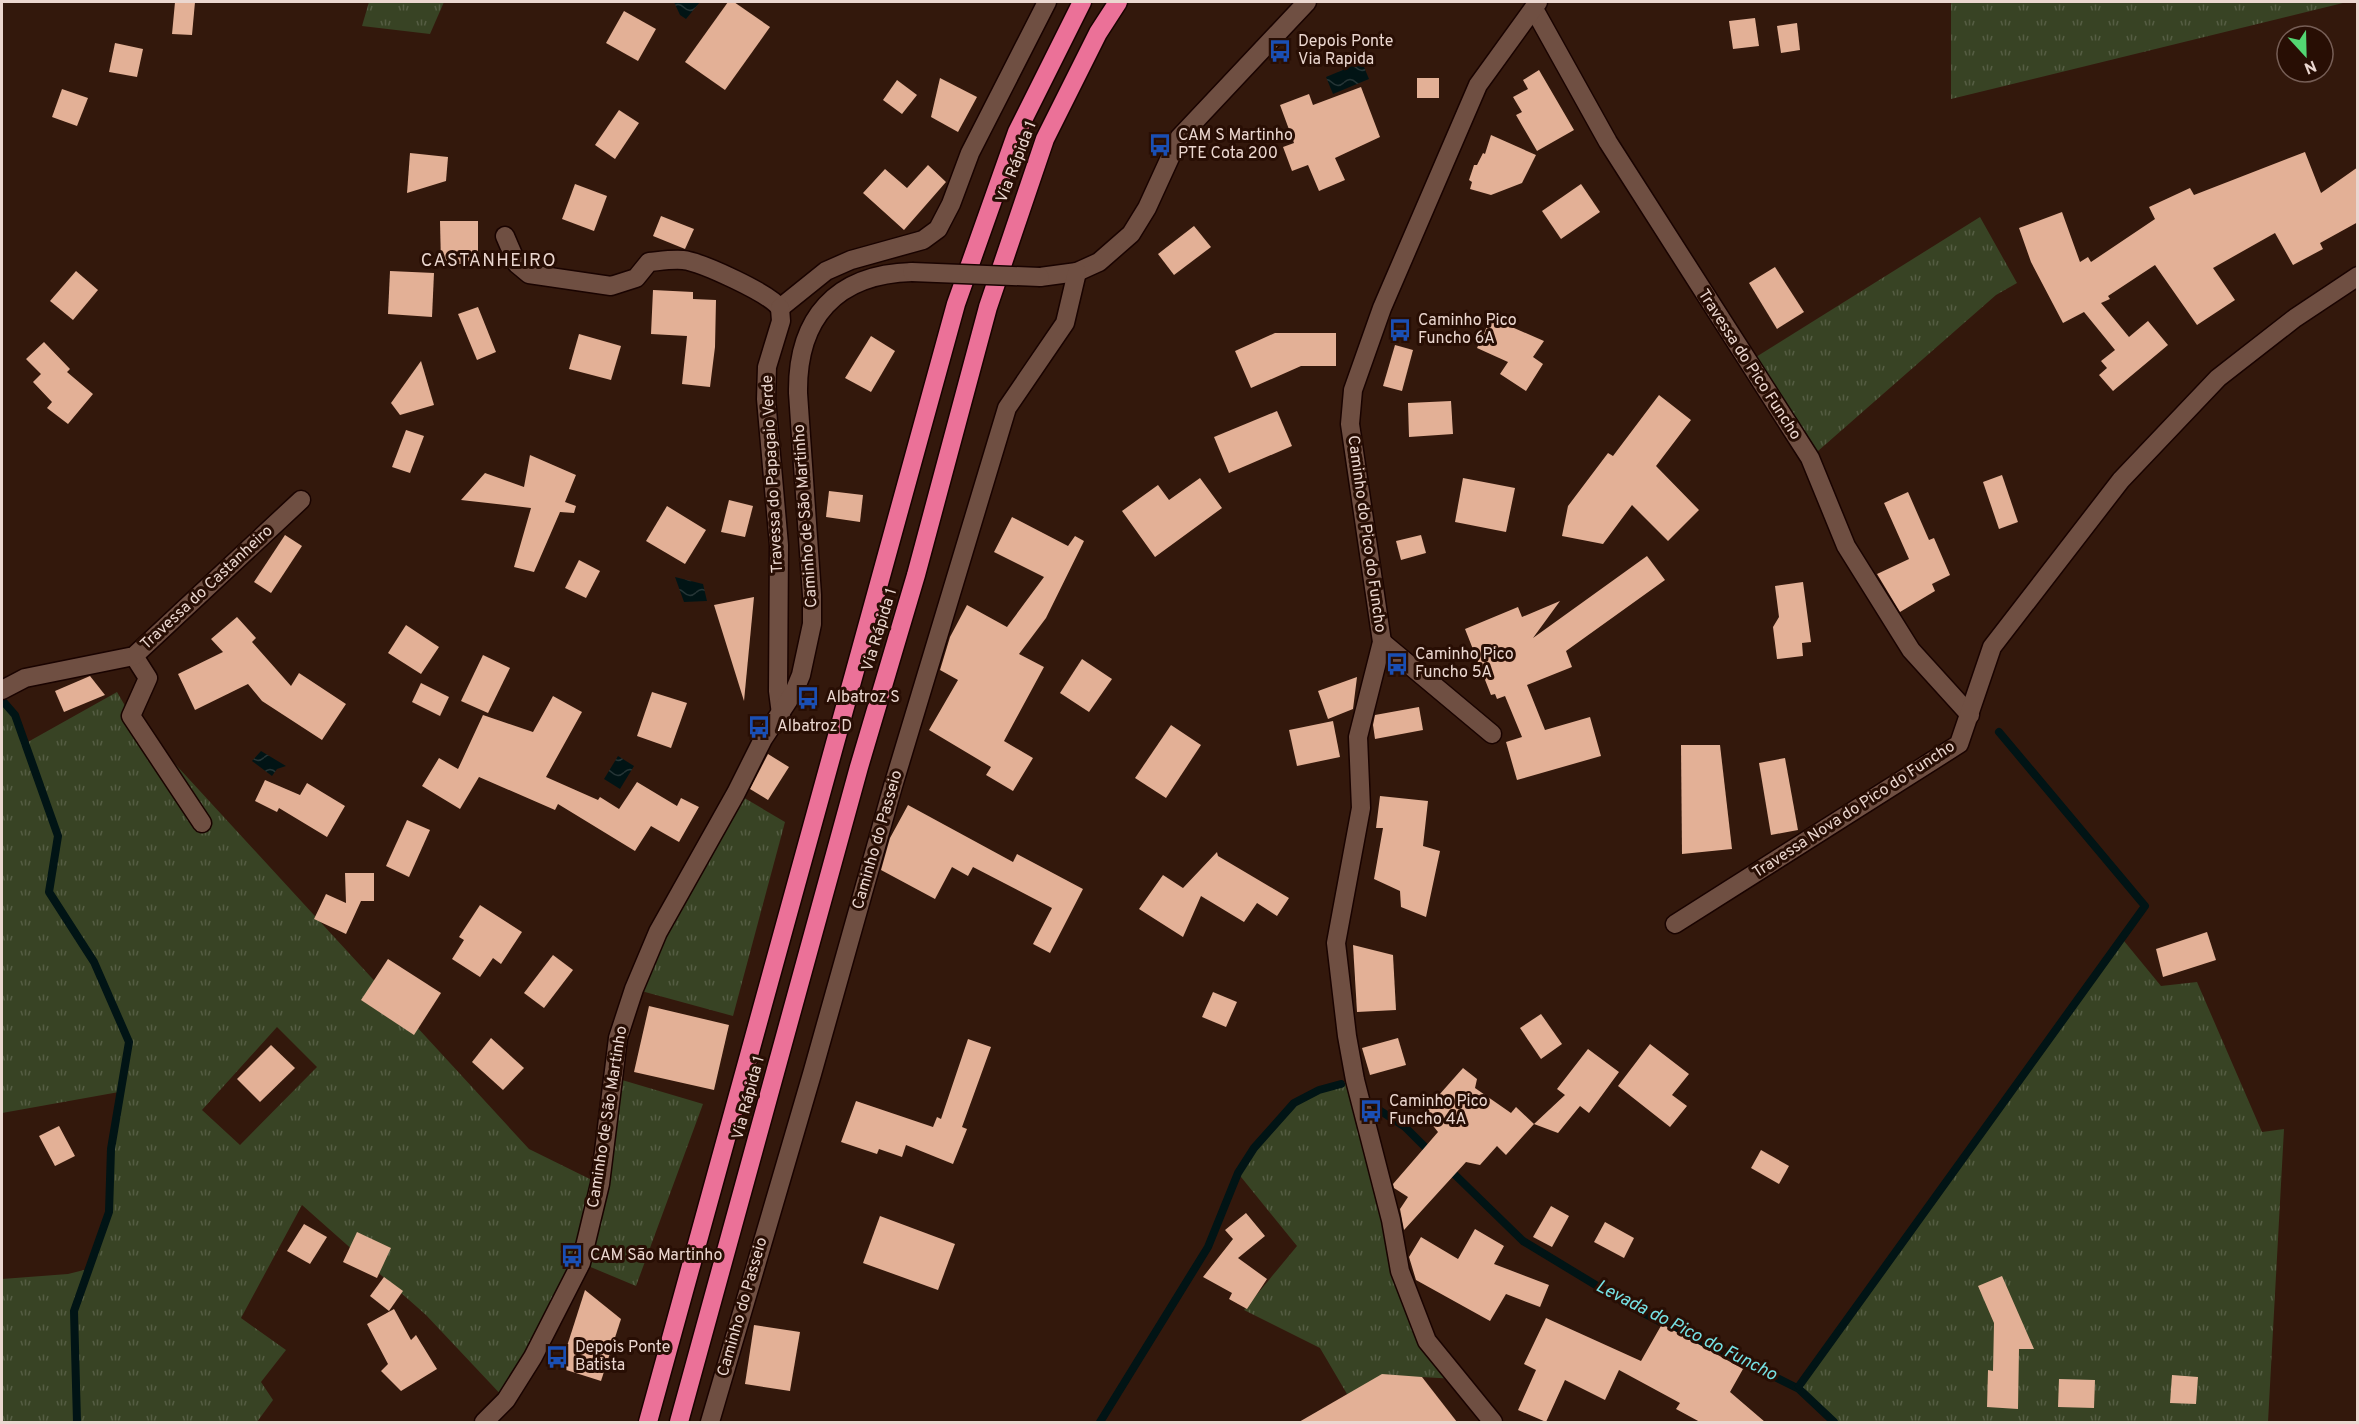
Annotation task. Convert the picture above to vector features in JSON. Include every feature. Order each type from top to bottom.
[{"type":"highway","name":"Via Rápida 1","points":[[648,1422],[956,304],[1017,132],[1082,2]]},
{"type":"highway","name":"Via Rápida 1","points":[[679,1422],[859,767],[916,575],[988,307],[1045,139],[1098,33],[1118,2]]},
{"type":"street","points":[[505,236],[517,264],[529,274],[611,286],[636,278],[649,262],[684,260],[747,285],[774,300],[780,308],[826,271],[851,260],[923,240],[938,229],[951,204],[970,153],[1047,2]]},
{"type":"street","name":"Caminho de São Martinho","points":[[484,1422],[506,1400],[533,1357],[581,1263],[600,1184],[618,1038],[634,989],[658,932],[736,793],[763,738],[781,714],[801,675],[812,624],[812,595],[798,364],[803,345],[818,314],[849,287],[889,273],[1040,277],[1077,272],[1100,262],[1131,234],[1179,138],[1307,2]]},
{"type":"street","name":"Caminho do Pico do Funcho","points":[[1493,1422],[1427,1341],[1400,1271],[1391,1220],[1355,1080],[1347,1036],[1336,944],[1361,808],[1358,737],[1382,642],[1350,424],[1353,390],[1382,308],[1478,86],[1536,5]]},
{"type":"street","name":"Travessa do Pico Funcho","points":[[1536,5],[1608,142],[1810,458],[1846,546],[1911,650],[1970,715]]},
{"type":"street","name":"Caminho do Passeio","points":[[710,1422],[893,786],[1007,408],[1065,323],[1077,272]]},
{"type":"street","name":"Travessa Nova do Pico do Funcho","points":[[1676,924],[1959,744],[1992,647],[2121,480],[2218,378],[2295,318],[2358,276]]},
{"type":"street","name":"Travessa do Papagaio Verde","points":[[780,308],[781,321],[767,367],[766,399],[778,545],[778,691],[781,714]]},
{"type":"street","name":"Travessa do Castanheiro","points":[[2,690],[25,678],[134,656],[302,500]]},
{"type":"street","points":[[1382,642],[1492,734]]},
{"type":"street","points":[[134,656],[148,678],[131,716],[201,822]]},
{"type":"green space","points":[[369,2],[444,2],[430,34],[362,26]]},
{"type":"green space","points":[[1951,2],[2347,2],[1951,99]]},
{"type":"green space","points":[[1980,217],[2017,283],[1996,295],[1810,458],[1748,362]]},
{"type":"green space","points":[[117,692],[131,716],[529,1149],[600,1184],[612,1077],[703,1104],[636,1286],[581,1263],[506,1400],[426,1315],[302,1205],[241,1318],[286,1350],[261,1382],[273,1400],[257,1422],[2,1422],[2,1279],[68,1274],[84,1270],[88,1272],[109,1212],[111,1149],[119,1092],[2,1113],[2,700],[15,715],[26,743]],"holes":[[[277,1027],[317,1067],[240,1145],[202,1110]]]},
{"type":"green space","points":[[736,793],[785,822],[733,1016],[634,989]]},
{"type":"green space","points":[[2124,941],[2161,986],[2197,982],[2262,1132],[2284,1129],[2268,1422],[1836,1422],[1800,1387]]},
{"type":"green space","points":[[1355,1080],[1400,1271],[1456,1379],[1422,1377],[1347,1394],[1320,1348],[1244,1310],[1297,1246],[1237,1172],[1272,1124],[1293,1103],[1318,1088]]},
{"type":"water","points":[[674,2],[700,2],[686,19],[680,15]]},
{"type":"water","points":[[1362,62],[1369,79],[1333,94],[1326,77]]},
{"type":"water","points":[[675,577],[703,584],[707,601],[684,602]]},
{"type":"water","points":[[261,751],[286,766],[277,769],[272,776],[252,761]]},
{"type":"water","points":[[618,756],[634,766],[620,789],[604,779]]},
{"type":"building","points":[[175,2],[195,2],[192,35],[172,34]]},
{"type":"building","points":[[728,2],[734,2],[770,27],[725,90],[685,62]]},
{"type":"building","points":[[624,11],[656,29],[638,61],[606,43]]},
{"type":"building","points":[[1755,18],[1759,46],[1733,49],[1729,21]]},
{"type":"building","points":[[1797,23],[1800,50],[1781,53],[1777,26]]},
{"type":"building","points":[[115,43],[143,49],[137,77],[109,72]]},
{"type":"building","points":[[1539,70],[1574,130],[1537,151],[1516,115],[1522,112],[1513,97],[1528,89],[1523,80]]},
{"type":"building","points":[[940,78],[977,97],[958,132],[931,117]]},
{"type":"building","points":[[1417,78],[1439,78],[1439,98],[1417,98]]},
{"type":"building","points":[[897,80],[917,95],[902,114],[883,100]]},
{"type":"building","points":[[1361,87],[1380,137],[1335,158],[1345,180],[1319,191],[1308,165],[1292,171],[1283,147],[1294,143],[1280,105],[1309,94],[1313,105]]},
{"type":"building","points":[[62,89],[88,98],[77,126],[52,117]]},
{"type":"building","points":[[619,110],[639,123],[615,159],[595,145]]},
{"type":"building","points":[[1491,135],[1536,155],[1522,183],[1491,195],[1470,189],[1472,182],[1469,180],[1474,165],[1477,165],[1483,153],[1485,154]]},
{"type":"building","points":[[2305,152],[2321,193],[2358,167],[2358,222],[2320,243],[2323,249],[2293,265],[2275,233],[2213,268],[2235,300],[2197,325],[2155,265],[2108,296],[2110,299],[2101,303],[2129,337],[2148,321],[2168,345],[2113,391],[2099,375],[2107,368],[2101,361],[2115,350],[2084,312],[2063,323],[2031,262],[2019,228],[2062,212],[2080,262],[2088,257],[2091,262],[2155,219],[2149,207],[2190,188],[2194,195]]},
{"type":"building","points":[[410,153],[448,157],[446,181],[407,193]]},
{"type":"building","points":[[928,165],[946,182],[904,230],[863,193],[885,169],[907,188]]},
{"type":"building","points":[[575,184],[607,196],[594,231],[562,219]]},
{"type":"building","points":[[1581,184],[1600,212],[1561,239],[1542,211]]},
{"type":"building","points":[[661,216],[694,229],[685,249],[653,236]]},
{"type":"building","points":[[440,221],[478,221],[478,264],[441,264]]},
{"type":"building","points":[[1194,226],[1211,247],[1174,275],[1158,254]]},
{"type":"building","points":[[1775,267],[1804,312],[1777,329],[1749,283]]},
{"type":"building","points":[[76,271],[98,290],[73,320],[50,301]]},
{"type":"building","points":[[390,271],[434,273],[432,317],[388,314]]},
{"type":"building","points":[[653,290],[693,292],[693,299],[716,300],[715,347],[710,387],[682,384],[687,336],[651,334]]},
{"type":"building","points":[[478,307],[496,352],[477,360],[458,314]]},
{"type":"building","points":[[1491,318],[1544,341],[1533,357],[1543,364],[1526,391],[1500,374],[1508,362],[1477,348]]},
{"type":"building","points":[[1275,333],[1336,333],[1336,366],[1301,366],[1251,388],[1235,351]]},
{"type":"building","points":[[579,334],[621,346],[611,380],[569,369]]},
{"type":"building","points":[[871,336],[895,351],[871,392],[845,378]]},
{"type":"building","points":[[44,342],[70,369],[67,372],[93,394],[68,424],[47,408],[52,402],[33,382],[41,374],[26,359]]},
{"type":"building","points":[[1395,345],[1413,350],[1402,391],[1383,386]]},
{"type":"building","points":[[421,361],[434,405],[400,415],[391,403]]},
{"type":"building","points":[[1659,395],[1691,420],[1656,466],[1699,510],[1668,541],[1632,505],[1603,544],[1562,536],[1568,506],[1608,453],[1613,456]]},
{"type":"building","points":[[1451,401],[1453,434],[1409,437],[1408,403]]},
{"type":"building","points":[[1277,411],[1292,446],[1229,473],[1214,437]]},
{"type":"building","points":[[406,430],[424,436],[410,473],[392,467]]},
{"type":"building","points":[[530,455],[576,475],[565,502],[576,506],[574,513],[560,512],[534,572],[514,567],[531,508],[461,500],[485,473],[524,487]]},
{"type":"building","points":[[2002,475],[2018,522],[1999,529],[1983,482]]},
{"type":"building","points":[[1200,478],[1222,508],[1155,557],[1122,511],[1158,485],[1169,500]]},
{"type":"building","points":[[1463,478],[1515,488],[1506,532],[1455,522]]},
{"type":"building","points":[[829,491],[863,495],[860,522],[826,517]]},
{"type":"building","points":[[1908,492],[1929,540],[1934,538],[1950,575],[1932,584],[1935,591],[1900,612],[1877,574],[1909,559],[1884,503]]},
{"type":"building","points":[[729,500],[753,506],[745,537],[721,532]]},
{"type":"building","points":[[667,506],[706,530],[685,564],[646,541]]},
{"type":"building","points":[[1012,517],[1068,546],[1075,536],[1084,541],[1046,618],[1019,654],[1044,667],[1004,741],[1033,758],[1013,791],[986,775],[991,767],[929,730],[958,680],[940,670],[950,637],[967,605],[1007,627],[1044,577],[994,552]]},
{"type":"building","points":[[285,535],[302,546],[271,593],[254,582]]},
{"type":"building","points":[[1421,535],[1426,553],[1401,560],[1396,541]]},
{"type":"building","points":[[1647,556],[1665,580],[1566,651],[1572,667],[1527,685],[1545,730],[1590,717],[1601,756],[1517,780],[1506,742],[1522,737],[1505,696],[1497,699],[1495,694],[1491,695],[1465,629],[1518,607],[1522,617],[1560,601],[1533,638]]},
{"type":"building","points":[[579,560],[600,571],[586,598],[565,588]]},
{"type":"building","points":[[1803,582],[1811,642],[1802,643],[1803,656],[1777,659],[1773,627],[1779,617],[1775,586]]},
{"type":"building","points":[[754,597],[744,701],[714,605]]},
{"type":"building","points":[[237,617],[256,638],[252,642],[291,686],[299,673],[346,704],[322,740],[262,701],[248,684],[195,710],[178,674],[223,652],[211,639]]},
{"type":"building","points":[[406,625],[439,647],[421,674],[388,653]]},
{"type":"building","points":[[483,655],[510,668],[488,713],[461,701]]},
{"type":"building","points":[[1082,659],[1112,679],[1089,712],[1060,693]]},
{"type":"building","points":[[90,676],[105,695],[64,712],[55,691]]},
{"type":"building","points":[[1357,677],[1353,709],[1328,719],[1318,691]]},
{"type":"building","points":[[421,683],[449,697],[440,716],[412,702]]},
{"type":"building","points":[[652,692],[687,703],[671,748],[637,736]]},
{"type":"building","points":[[553,696],[582,712],[546,777],[598,800],[600,797],[619,809],[637,782],[677,806],[681,798],[699,807],[679,842],[651,826],[635,851],[558,804],[555,810],[479,777],[460,809],[422,786],[439,758],[458,769],[483,715],[533,732]]},
{"type":"building","points":[[1419,707],[1423,730],[1375,739],[1373,725],[1375,715]]},
{"type":"building","points":[[1333,721],[1340,757],[1297,766],[1289,730]]},
{"type":"building","points":[[1171,725],[1201,745],[1166,798],[1135,778]]},
{"type":"building","points":[[1681,745],[1720,745],[1732,849],[1682,854]]},
{"type":"building","points":[[768,754],[789,767],[768,800],[750,789]]},
{"type":"building","points":[[1785,758],[1798,830],[1771,835],[1759,763]]},
{"type":"building","points":[[265,780],[300,795],[307,783],[345,806],[327,837],[279,808],[277,812],[255,801]]},
{"type":"building","points":[[1380,796],[1428,801],[1423,846],[1440,851],[1426,917],[1401,907],[1400,891],[1374,879],[1383,828],[1376,828]]},
{"type":"building","points":[[908,805],[1013,862],[1017,854],[1083,889],[1050,953],[1033,944],[1052,908],[973,867],[968,876],[952,867],[935,899],[881,870],[890,838]]},
{"type":"building","points":[[407,820],[430,830],[409,877],[386,866]]},
{"type":"building","points":[[1217,852],[1218,856],[1289,898],[1277,916],[1257,903],[1244,922],[1201,896],[1183,937],[1139,909],[1163,875],[1183,888]]},
{"type":"building","points":[[345,873],[374,873],[374,901],[361,901],[346,934],[314,919],[326,894],[346,903]]},
{"type":"building","points":[[480,905],[522,932],[501,964],[493,958],[480,977],[452,959],[464,940],[459,937]]},
{"type":"building","points":[[2207,932],[2216,960],[2163,977],[2156,949]]},
{"type":"building","points":[[1353,945],[1393,955],[1396,1010],[1357,1012]]},
{"type":"building","points":[[553,955],[573,970],[544,1008],[524,993]]},
{"type":"building","points":[[388,959],[441,993],[414,1035],[361,1000]]},
{"type":"building","points":[[1213,992],[1237,1002],[1226,1027],[1202,1017]]},
{"type":"building","points":[[649,1006],[729,1025],[714,1090],[634,1072]]},
{"type":"building","points":[[1541,1014],[1562,1044],[1541,1059],[1520,1028]]},
{"type":"building","points":[[491,1038],[524,1068],[503,1090],[472,1062]]},
{"type":"building","points":[[1398,1038],[1406,1065],[1370,1075],[1362,1048]]},
{"type":"building","points":[[968,1039],[991,1047],[962,1127],[967,1129],[953,1164],[906,1145],[902,1157],[879,1149],[877,1154],[841,1142],[856,1101],[933,1127],[937,1117],[941,1119]]},
{"type":"building","points":[[1650,1044],[1689,1074],[1672,1095],[1687,1106],[1670,1127],[1618,1086]]},
{"type":"building","points":[[271,1045],[295,1068],[260,1102],[237,1079]]},
{"type":"building","points":[[1588,1049],[1619,1072],[1589,1113],[1580,1106],[1558,1133],[1534,1124],[1565,1095],[1557,1089]]},
{"type":"building","points":[[1463,1068],[1477,1079],[1475,1088],[1511,1113],[1516,1107],[1534,1124],[1506,1155],[1497,1146],[1480,1165],[1466,1162],[1404,1230],[1400,1209],[1408,1197],[1394,1188],[1393,1184],[1438,1132],[1423,1113]]},
{"type":"building","points":[[59,1126],[75,1156],[55,1166],[39,1136]]},
{"type":"building","points":[[1761,1150],[1789,1166],[1779,1184],[1751,1168]]},
{"type":"building","points":[[1551,1206],[1569,1216],[1552,1247],[1533,1237]]},
{"type":"building","points":[[1246,1213],[1265,1236],[1238,1258],[1267,1279],[1247,1309],[1229,1299],[1232,1293],[1203,1277],[1233,1239],[1225,1230]]},
{"type":"building","points":[[880,1216],[955,1244],[938,1290],[863,1263]]},
{"type":"building","points":[[1605,1222],[1634,1238],[1624,1258],[1594,1242]]},
{"type":"building","points":[[304,1224],[327,1237],[310,1264],[287,1251]]},
{"type":"building","points":[[1475,1229],[1504,1246],[1494,1264],[1549,1285],[1540,1307],[1506,1294],[1490,1321],[1416,1280],[1409,1257],[1421,1237],[1458,1259]]},
{"type":"building","points":[[357,1232],[391,1248],[377,1278],[343,1262]]},
{"type":"building","points":[[2002,1276],[2034,1349],[2019,1349],[2018,1409],[1987,1407],[1988,1370],[1993,1371],[1994,1323],[1978,1286]]},
{"type":"building","points":[[384,1277],[403,1291],[389,1311],[370,1296]]},
{"type":"building","points":[[585,1290],[621,1319],[601,1381],[560,1368]]},
{"type":"building","points":[[394,1309],[411,1340],[416,1335],[437,1369],[401,1391],[381,1371],[388,1364],[367,1324]]},
{"type":"building","points":[[1546,1318],[1641,1361],[1662,1324],[1743,1369],[1730,1392],[1765,1422],[1700,1422],[1676,1409],[1680,1403],[1619,1370],[1605,1400],[1565,1380],[1546,1422],[1518,1410],[1536,1370],[1524,1364]]},
{"type":"building","points":[[754,1325],[800,1332],[790,1391],[745,1384]]},
{"type":"building","points":[[1382,1374],[1422,1377],[1457,1422],[1299,1422]]},
{"type":"building","points":[[2172,1375],[2198,1377],[2196,1404],[2170,1403]]},
{"type":"building","points":[[2059,1379],[2095,1380],[2094,1408],[2058,1407]]},
{"type":"waterway","points":[[2,700],[15,715],[58,836],[49,892],[94,962],[129,1042],[111,1149],[109,1212],[74,1311],[77,1422]]},
{"type":"waterway","points":[[1799,1386],[2145,906],[1999,732]]},
{"type":"waterway","points":[[1100,1422],[1208,1247],[1238,1173],[1254,1148],[1294,1103],[1319,1090],[1341,1084]]},
{"type":"waterway","name":"Levada do Pico do Funcho","points":[[1370,1104],[1405,1127],[1431,1153]]},
{"type":"waterway","name":"Levada do Pico do Funcho","points":[[1449,1169],[1523,1241],[1632,1307],[1704,1345],[1713,1346],[1799,1389],[1834,1422]]},
{"type":"place","name":"Depois Ponte Via Rapida","points":[[1280,51]]},
{"type":"place","name":"CAM S Martinho PTE Cota 200","points":[[1160,145]]},
{"type":"place","name":"Caminho Pico Funcho 6A","points":[[1400,330]]},
{"type":"place","name":"Caminho Pico Funcho 5A","points":[[1397,664]]},
{"type":"place","name":"Albatroz S","points":[[808,698]]},
{"type":"place","name":"Albatroz D","points":[[759,727]]},
{"type":"place","name":"Caminho Pico Funcho 4A","points":[[1371,1111]]},
{"type":"place","name":"CAM São Martinho","points":[[572,1256]]},
{"type":"place","name":"Depois Ponte Batista","points":[[557,1357]]},
{"type":"district","name":"CASTANHEIRO","points":[[489,261]]}]
